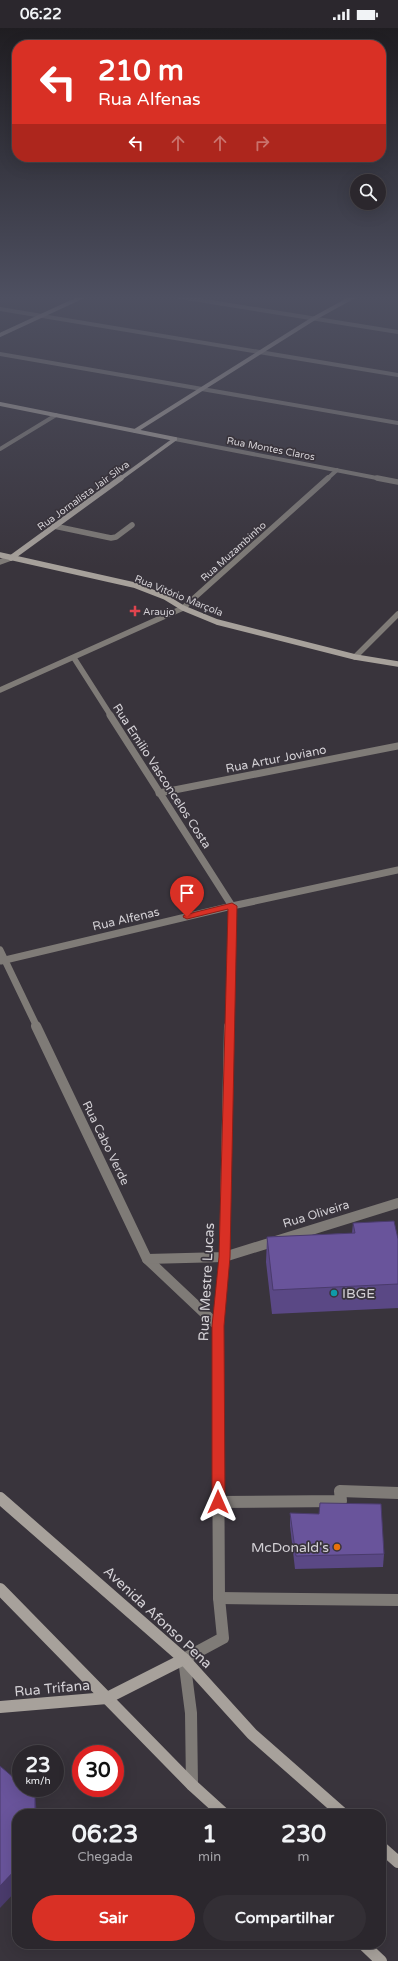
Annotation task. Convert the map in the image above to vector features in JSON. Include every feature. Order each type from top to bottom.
[{"type":"street","points":[[190,387],[398,423]]},
{"type":"street","points":[[136,431],[203,387]]},
{"type":"street","name":"Rua Montes Claros","points":[[0,404],[398,482]]},
{"type":"street","points":[[0,449],[56,415]]},
{"type":"street","name":"Rua Jornalista Jair Silva","points":[[0,562],[11,558],[175,439]]},
{"type":"street","name":"Rua Muzambinho","points":[[0,690],[74,658],[182,608],[337,470]]},
{"type":"street","points":[[54,526],[111,538],[116,537],[132,526]]},
{"type":"street","name":"Rua Vitório Marçola","points":[[0,555],[134,585],[165,597],[182,608],[217,622],[355,657],[398,664]]},
{"type":"street","points":[[355,657],[398,614]]},
{"type":"street","name":"Rua Emilio Vasconcelos Costa","points":[[74,658],[159,794],[232,906]]},
{"type":"street","name":"Rua Artur Joviano","points":[[159,794],[398,746]]},
{"type":"street","name":"Rua Alfenas","points":[[2,960],[232,906],[398,870]]},
{"type":"street","name":"Rua Mestre Lucas","points":[[107,1698],[223,1638],[219,1598],[218,1326],[224,1257],[232,906]]},
{"type":"street","name":"Rua Cabo Verde","points":[[0,950],[2,960],[148,1259],[218,1326]]},
{"type":"street","name":"Rua Oliveira","points":[[148,1259],[224,1257],[398,1203]]},
{"type":"street","points":[[218,1502],[341,1501],[340,1491],[398,1493]]},
{"type":"street","name":"Avenida Afonso Pena","points":[[0,1498],[184,1659],[252,1734],[337,1809]]},
{"type":"street","points":[[0,1589],[192,1785],[218,1809]]},
{"type":"street","points":[[219,1598],[398,1600]]},
{"type":"street","points":[[184,1659],[191,1720],[192,1785]]},
{"type":"street","name":"Rua Trifana","points":[[0,1707],[107,1698]]},
{"type":"street","points":[[386,1851],[398,1862]]},
{"type":"street","points":[[368,1949],[381,1961]]},
{"type":"building","points":[[394,1221],[398,1239],[398,1284],[273,1290],[267,1237],[355,1233],[353,1223]]},
{"type":"building","name":"McDonald's","points":[[320,1503],[381,1504],[384,1554],[296,1556],[290,1513],[319,1514]]},
{"type":"building","points":[[0,1766],[12,1776],[12,1797],[35,1797],[35,1809],[12,1809],[12,1873],[0,1886]]},
{"type":"place","name":"Araujo","points":[[135,611]]},
{"type":"place","name":"IBGE","points":[[334,1293]]},
{"type":"place","name":"McDonald's","points":[[337,1547]]},
{"type":"route","points":[[187,917],[232,906],[224,1257],[218,1326],[218,1502]]}]
